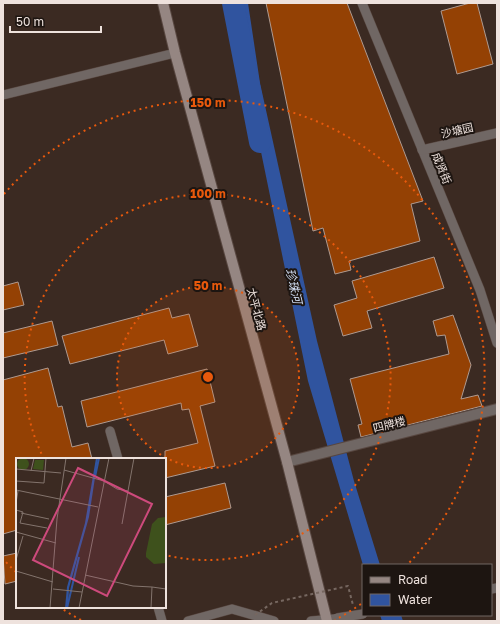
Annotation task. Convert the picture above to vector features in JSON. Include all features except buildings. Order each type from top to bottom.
[{"type":"main road","name":"太平北路","points":[[163,3],[175,53],[287,462],[327,621]]},
{"type":"street","name":"成贤街","points":[[362,3],[480,290],[497,343]]},
{"type":"street","points":[[3,95],[175,53]]},
{"type":"street","name":"沙塘园","points":[[422,150],[497,133]]},
{"type":"street","name":"四牌楼","points":[[287,462],[497,409]]},
{"type":"street","points":[[110,431],[118,458]]},
{"type":"street","points":[[158,608],[162,621]]},
{"type":"street","points":[[188,621],[232,608],[274,621]]},
{"type":"street","points":[[311,621],[327,621],[359,615]]},
{"type":"path","points":[[255,615],[272,603],[348,586],[359,615]]},
{"type":"water","points":[[236,3],[248,3],[260,83],[317,341],[354,481],[380,564],[363,564],[308,381],[251,103]]},
{"type":"water","points":[[380,616],[401,616],[403,621],[382,621]]},
{"type":"waterway","name":"珍珠河","points":[[233,3],[260,142]]}]
